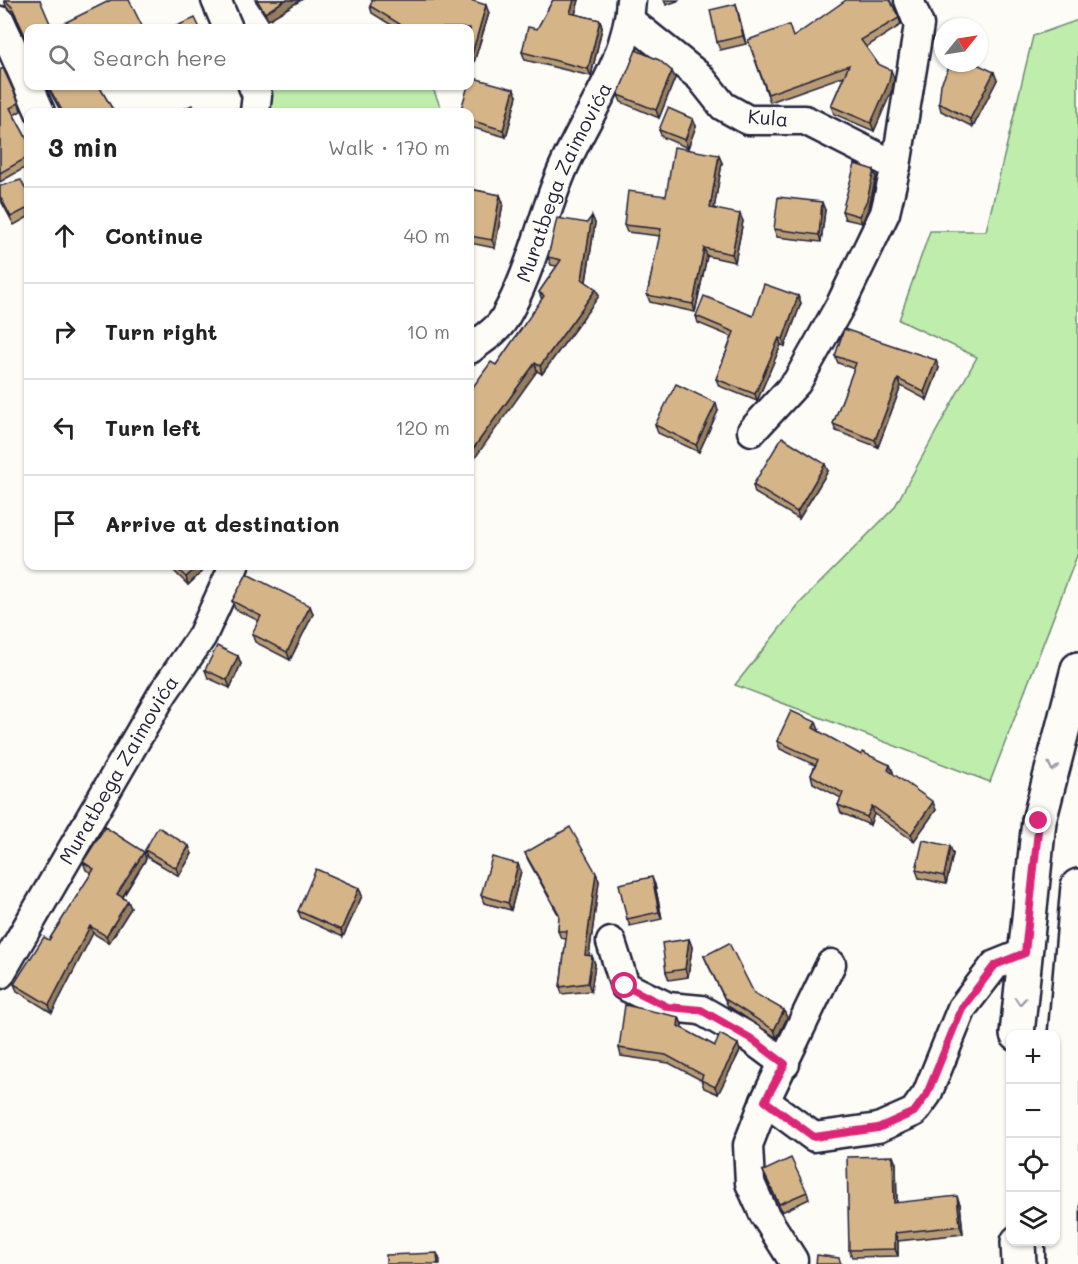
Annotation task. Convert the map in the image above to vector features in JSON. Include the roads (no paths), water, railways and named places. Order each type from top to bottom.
[{"type":"main road","points":[[1017,1030],[1039,821],[1078,669]]},
{"type":"main road","points":[[1063,1264],[1063,1060],[1078,886]]},
{"type":"main road","points":[[1018,1246],[1018,1264]]},
{"type":"street","points":[[216,0],[226,24]]},
{"type":"street","points":[[752,431],[797,382],[841,304],[885,213],[896,166],[919,25],[909,0]]},
{"type":"street","name":"Kula","points":[[630,10],[700,77],[723,106],[748,120],[805,120],[896,166]]},
{"type":"street","name":"Muratbega Zaimovića","points":[[474,347],[503,322],[528,271],[559,177],[609,77],[630,10]]},
{"type":"street","points":[[0,21],[24,76]]},
{"type":"street","points":[[30,90],[38,108]]},
{"type":"street","points":[[255,90],[257,95],[255,108]]},
{"type":"street","name":"Muratbega Zaimovića","points":[[0,974],[163,693],[202,636],[232,570]]},
{"type":"street","points":[[611,942],[625,986],[668,1007],[701,1010],[750,1038],[785,1064]]},
{"type":"street","points":[[765,1101],[814,1137],[878,1128],[914,1112],[927,1094],[962,1008],[995,965],[1025,953]]},
{"type":"street","points":[[791,1263],[750,1183],[748,1145],[765,1101],[785,1064],[831,964]]}]
